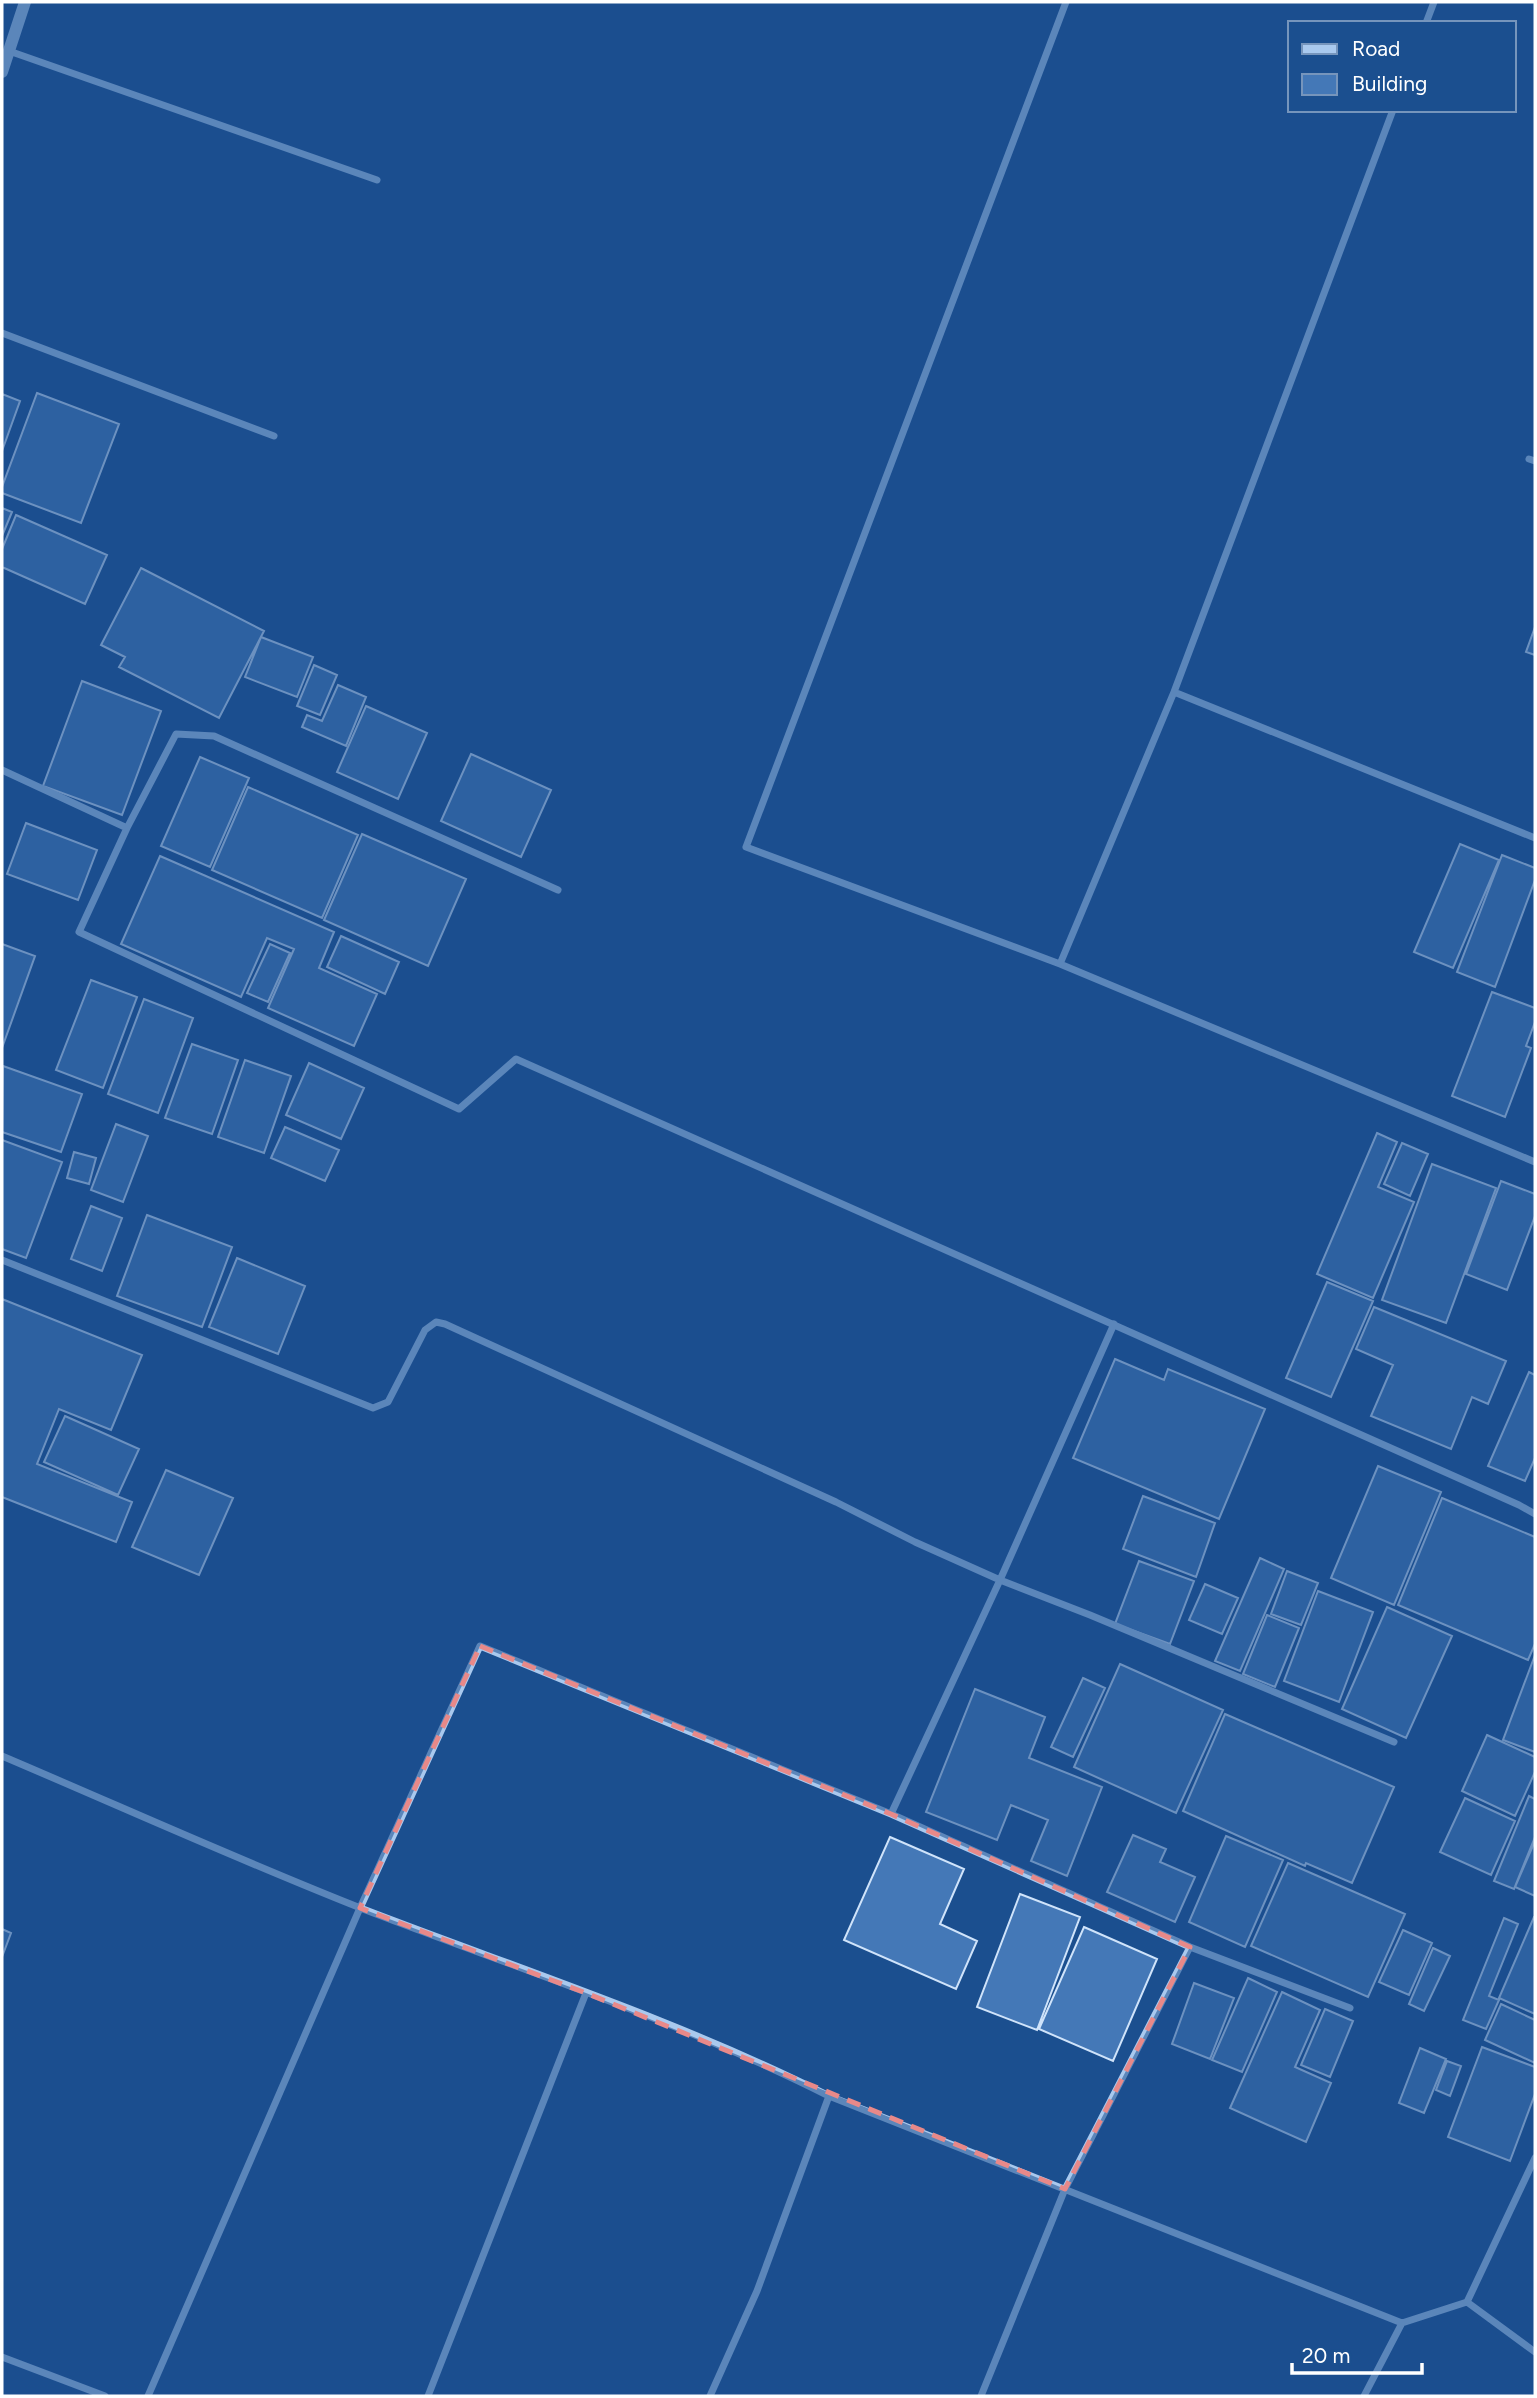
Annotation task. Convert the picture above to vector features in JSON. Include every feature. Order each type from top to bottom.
[{"type":"street","points":[[2,72],[25,2]]},
{"type":"street","points":[[1066,2],[746,847],[1060,964],[1535,1162]]},
{"type":"street","points":[[1427,21],[1434,2]]},
{"type":"street","points":[[9,51],[377,180]]},
{"type":"street","points":[[1060,964],[1174,692],[1392,112]]},
{"type":"street","points":[[2,333],[274,436]]},
{"type":"street","points":[[1174,692],[1535,838]]},
{"type":"street","points":[[558,890],[214,736],[176,734],[127,828],[79,932],[459,1109],[516,1059],[1519,1504],[1535,1514]]},
{"type":"street","points":[[2,770],[127,828]]},
{"type":"street","points":[[2,1260],[373,1408],[384,1406],[388,1402],[425,1330],[436,1322],[445,1324],[836,1502],[915,1542],[1000,1580],[1394,1742]]},
{"type":"street","points":[[891,1814],[1000,1580],[1114,1324]]},
{"type":"street","points":[[148,2396],[360,1908],[480,1646],[891,1814],[1190,1947],[1350,2008]]},
{"type":"street","points":[[2,1756],[360,1908],[586,1993],[774,2068],[830,2096],[1402,2323],[1467,2302],[1535,2158]]},
{"type":"street","points":[[981,2396],[1065,2189],[1190,1947]]},
{"type":"street","points":[[428,2396],[586,1993]]},
{"type":"street","points":[[710,2396],[757,2291],[830,2096]]},
{"type":"street","points":[[1467,2302],[1535,2352]]},
{"type":"street","points":[[1364,2396],[1402,2323]]},
{"type":"street","points":[[2,2357],[105,2396]]},
{"type":"highlighted area","points":[[480,1646],[891,1814],[1190,1947],[1065,2189],[586,1993],[360,1908]]},
{"type":"building","points":[[37,393],[119,424],[81,523],[2,493]]},
{"type":"building","points":[[2,394],[20,401],[2,451]]},
{"type":"building","points":[[2,508],[12,512],[2,536]]},
{"type":"building","points":[[16,515],[107,555],[85,604],[2,567],[2,549]]},
{"type":"building","points":[[141,568],[264,631],[219,718],[119,667],[125,657],[101,645]]},
{"type":"building","points":[[1535,627],[1535,655],[1526,652]]},
{"type":"building","points":[[261,637],[313,657],[297,697],[245,677]]},
{"type":"building","points":[[314,665],[337,675],[320,715],[297,706]]},
{"type":"building","points":[[82,681],[161,711],[122,815],[43,786]]},
{"type":"building","points":[[338,685],[366,697],[346,746],[302,727],[307,715],[322,721]]},
{"type":"building","points":[[366,706],[427,733],[398,799],[337,772]]},
{"type":"building","points":[[471,754],[551,790],[521,857],[441,821]]},
{"type":"building","points":[[200,757],[249,778],[210,867],[161,846]]},
{"type":"building","points":[[248,787],[358,835],[322,918],[212,870]]},
{"type":"building","points":[[26,823],[97,850],[78,900],[7,874]]},
{"type":"building","points":[[362,834],[466,879],[428,966],[324,920]]},
{"type":"building","points":[[1460,844],[1499,860],[1453,968],[1414,952]]},
{"type":"building","points":[[1502,855],[1535,868],[1535,880],[1495,987],[1457,972]]},
{"type":"building","points":[[160,856],[334,932],[319,968],[377,994],[354,1046],[268,1008],[294,949],[267,938],[241,997],[121,944]]},
{"type":"building","points":[[341,936],[399,962],[385,994],[327,967]]},
{"type":"building","points":[[2,944],[35,956],[2,1048]]},
{"type":"building","points":[[270,944],[290,953],[268,1002],[247,993]]},
{"type":"building","points":[[91,980],[137,997],[103,1088],[56,1070]]},
{"type":"building","points":[[1492,992],[1535,1008],[1535,1022],[1526,1046],[1531,1048],[1505,1117],[1452,1096]]},
{"type":"building","points":[[144,999],[193,1018],[158,1113],[108,1094]]},
{"type":"building","points":[[192,1044],[238,1060],[212,1134],[165,1118]]},
{"type":"building","points":[[245,1060],[291,1076],[264,1153],[218,1137]]},
{"type":"building","points":[[309,1063],[364,1088],[341,1139],[286,1115]]},
{"type":"building","points":[[3,1066],[82,1094],[61,1152],[2,1132]]},
{"type":"building","points":[[116,1124],[148,1136],[123,1202],[91,1190]]},
{"type":"building","points":[[285,1127],[339,1150],[325,1181],[271,1158]]},
{"type":"building","points":[[1377,1133],[1397,1142],[1378,1187],[1414,1202],[1373,1298],[1317,1274]]},
{"type":"building","points":[[2,1140],[62,1162],[26,1258],[2,1249]]},
{"type":"building","points":[[1402,1143],[1428,1154],[1410,1196],[1384,1184]]},
{"type":"building","points":[[74,1152],[96,1158],[89,1184],[67,1178]]},
{"type":"building","points":[[1432,1164],[1496,1188],[1446,1323],[1382,1300]]},
{"type":"building","points":[[1501,1181],[1535,1194],[1535,1216],[1507,1290],[1466,1274]]},
{"type":"building","points":[[91,1206],[122,1218],[102,1271],[71,1259]]},
{"type":"building","points":[[147,1215],[232,1247],[202,1327],[117,1296]]},
{"type":"building","points":[[237,1258],[305,1286],[278,1354],[209,1327]]},
{"type":"building","points":[[1327,1282],[1373,1301],[1331,1397],[1286,1378]]},
{"type":"building","points":[[2,1299],[142,1355],[111,1430],[59,1409],[37,1464],[132,1502],[116,1542],[2,1497]]},
{"type":"building","points":[[1374,1307],[1506,1361],[1488,1404],[1472,1397],[1451,1449],[1371,1416],[1393,1365],[1356,1349]]},
{"type":"building","points":[[1115,1359],[1164,1380],[1168,1369],[1265,1409],[1219,1519],[1073,1458]]},
{"type":"building","points":[[1529,1372],[1535,1375],[1535,1458],[1525,1481],[1488,1466]]},
{"type":"building","points":[[65,1416],[139,1449],[118,1495],[44,1462]]},
{"type":"building","points":[[1378,1466],[1441,1492],[1394,1605],[1331,1578]]},
{"type":"building","points":[[166,1470],[233,1498],[199,1575],[132,1547]]},
{"type":"building","points":[[1143,1496],[1215,1523],[1196,1577],[1123,1549]]},
{"type":"building","points":[[1442,1498],[1535,1537],[1535,1644],[1528,1660],[1398,1605]]},
{"type":"building","points":[[1260,1558],[1284,1569],[1240,1671],[1215,1661]]},
{"type":"building","points":[[1139,1561],[1194,1581],[1170,1644],[1115,1624]]},
{"type":"building","points":[[1287,1571],[1318,1583],[1301,1625],[1271,1614]]},
{"type":"building","points":[[1205,1584],[1238,1598],[1222,1634],[1189,1620]]},
{"type":"building","points":[[1318,1591],[1373,1612],[1339,1702],[1284,1681]]},
{"type":"building","points":[[1387,1607],[1452,1636],[1406,1738],[1342,1709]]},
{"type":"building","points":[[1267,1615],[1299,1628],[1275,1687],[1243,1674]]},
{"type":"building","points":[[1535,1655],[1535,1752],[1503,1740]]},
{"type":"building","points":[[1120,1664],[1223,1710],[1176,1813],[1074,1767]]},
{"type":"building","points":[[1083,1678],[1105,1688],[1073,1757],[1051,1747]]},
{"type":"building","points":[[975,1689],[1045,1717],[1029,1758],[1102,1787],[1067,1876],[1031,1861],[1048,1820],[1011,1805],[997,1840],[926,1812]]},
{"type":"building","points":[[1225,1714],[1394,1787],[1352,1883],[1306,1863],[1305,1866],[1183,1811]]},
{"type":"building","points":[[1487,1735],[1535,1757],[1535,1772],[1515,1816],[1462,1791]]},
{"type":"building","points":[[1529,1796],[1535,1799],[1535,1837],[1514,1889],[1494,1881]]},
{"type":"building","points":[[1465,1798],[1515,1821],[1491,1875],[1440,1852]]},
{"type":"building","points":[[1133,1835],[1166,1849],[1160,1862],[1195,1877],[1175,1922],[1107,1892]]},
{"type":"building","points":[[1226,1836],[1283,1860],[1245,1947],[1189,1922]]},
{"type":"building","points":[[890,1837],[964,1869],[940,1924],[977,1941],[956,1989],[844,1940]]},
{"type":"building","points":[[1535,1841],[1535,1896],[1515,1887]]},
{"type":"building","points":[[1288,1863],[1405,1914],[1368,1997],[1251,1946]]},
{"type":"building","points":[[1020,1894],[1080,1917],[1037,2030],[977,2007]]},
{"type":"building","points":[[1535,1917],[1535,2014],[1499,1998]]},
{"type":"building","points":[[1504,1918],[1518,1924],[1489,1996],[1499,2000],[1486,2029],[1463,2020]]},
{"type":"building","points":[[1084,1927],[1157,1959],[1113,2061],[1039,2029]]},
{"type":"building","points":[[2,1929],[11,1933],[2,1957]]},
{"type":"building","points":[[1403,1930],[1432,1943],[1409,1995],[1379,1982]]},
{"type":"building","points":[[1433,1948],[1450,1956],[1424,2011],[1409,2004]]},
{"type":"building","points":[[1248,1978],[1277,1992],[1242,2072],[1212,2060]]},
{"type":"building","points":[[1194,1983],[1234,1998],[1210,2059],[1172,2044]]},
{"type":"building","points":[[1282,1992],[1320,2010],[1295,2067],[1331,2083],[1306,2142],[1230,2108]]},
{"type":"building","points":[[1501,2004],[1535,2020],[1535,2063],[1485,2040]]},
{"type":"building","points":[[1325,2009],[1353,2021],[1330,2077],[1301,2065]]},
{"type":"building","points":[[1482,2047],[1535,2067],[1535,2094],[1510,2161],[1448,2137]]},
{"type":"building","points":[[1420,2048],[1446,2059],[1424,2113],[1399,2103]]},
{"type":"building","points":[[1447,2061],[1461,2066],[1450,2096],[1436,2090]]}]
